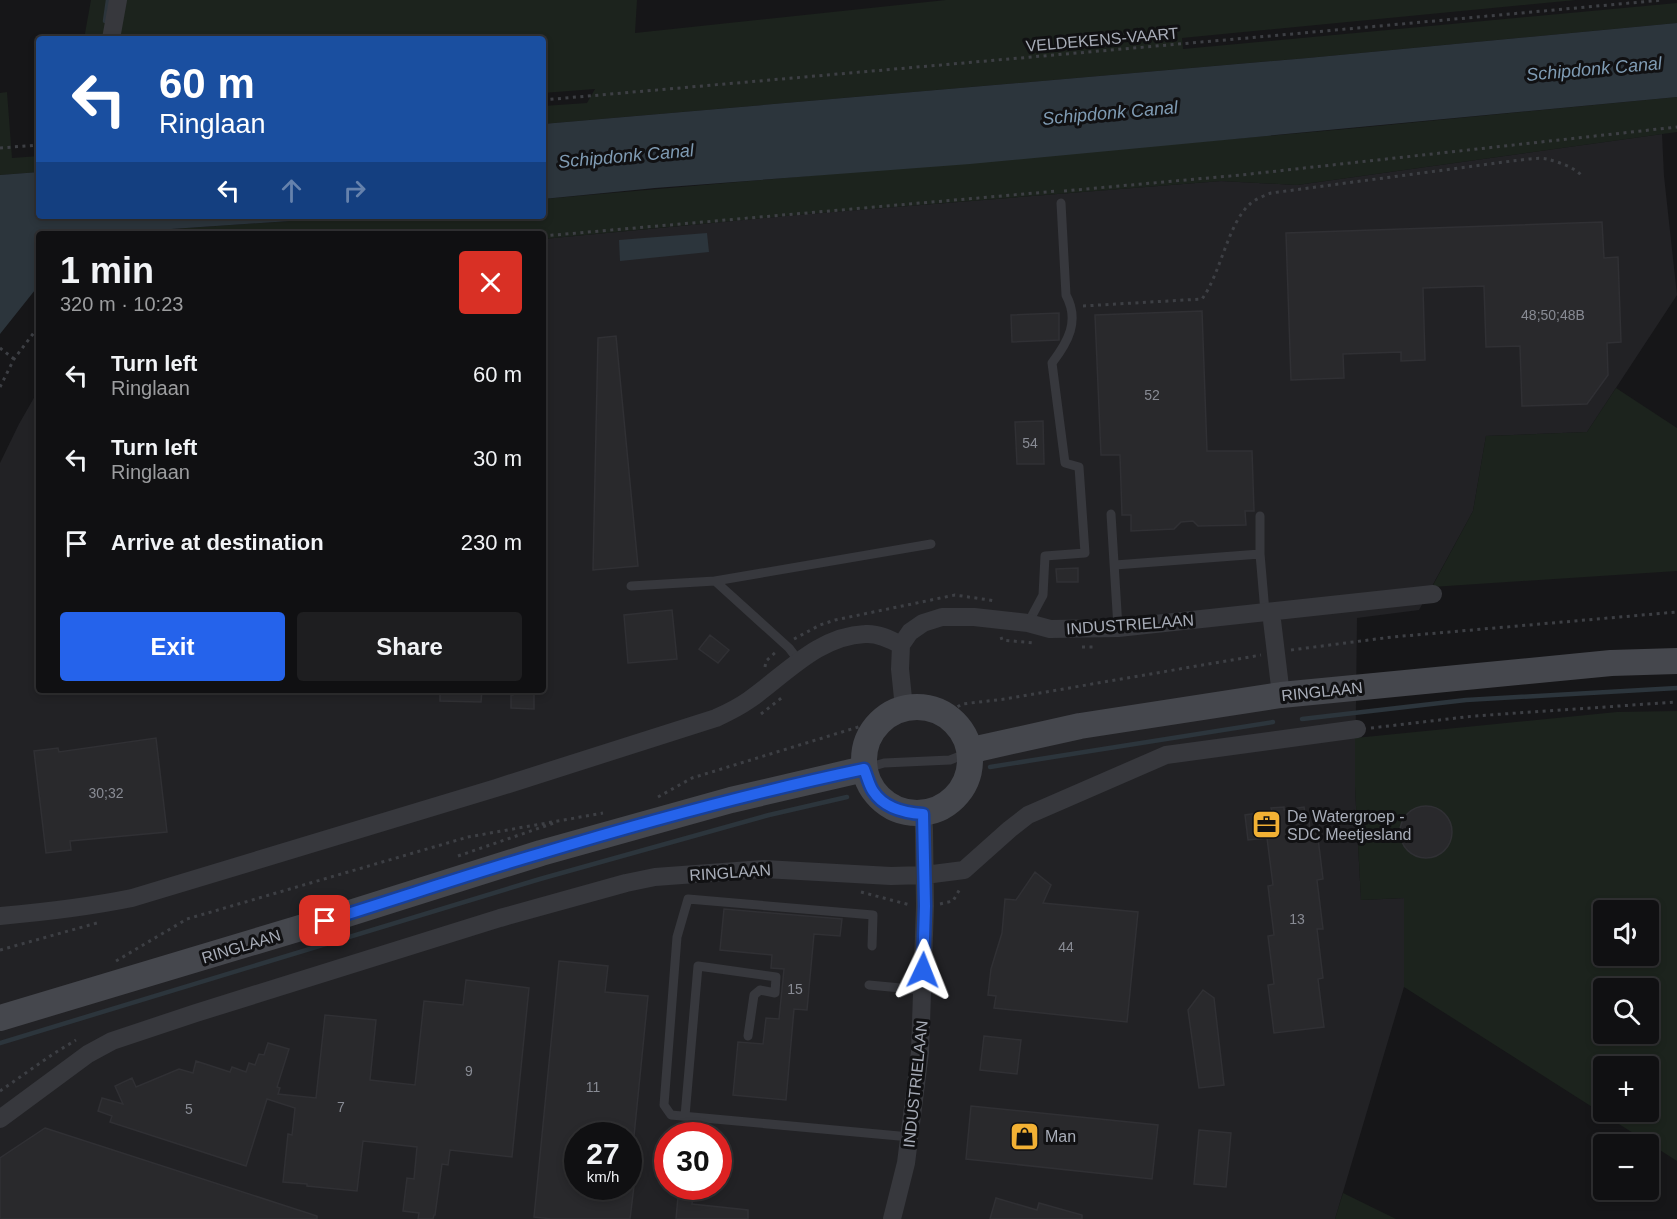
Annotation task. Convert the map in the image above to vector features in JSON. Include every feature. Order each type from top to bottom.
[{"type":"main road","name":"RINGLAAN","points":[[970,752],[1080,726],[1281,695],[1611,663],[1677,661]]},
{"type":"main road","points":[[904,708],[932,709],[945,715],[958,726],[966,737],[971,766],[965,785],[947,806],[935,811],[923,814],[904,813],[887,805],[873,791],[864,769],[864,754],[868,738],[877,725],[890,714],[904,708]]},
{"type":"main road","name":"RINGLAAN","points":[[0,1018],[552,850],[731,800],[864,769]]},
{"type":"street","points":[[112,36],[118,0]]},
{"type":"street","name":"INDUSTRIELAAN","points":[[901,645],[910,632],[923,623],[942,617],[974,617],[1028,623],[1050,629],[1118,628],[1433,594]]},
{"type":"street","points":[[1268,612],[1281,695]]},
{"type":"street","points":[[0,916],[61,911],[132,898],[496,788],[716,718],[748,702],[813,651],[841,639],[867,633],[886,637],[901,645],[900,669],[904,708]]},
{"type":"street","points":[[925,875],[964,870],[1028,815],[1166,755],[1357,729]]},
{"type":"street","name":"INDUSTRIELAAN","points":[[892,1219],[906,1163],[920,1052],[925,875],[923,814]]},
{"type":"street","name":"RINGLAAN","points":[[0,1119],[88,1054],[112,1041],[397,949],[626,883],[655,877],[764,868],[891,876],[925,875]]},
{"type":"lane","points":[[1028,623],[1043,595],[1045,556],[1085,553],[1079,467],[1065,463],[1052,363],[1063,348],[1072,328],[1072,307],[1066,295],[1061,203]]},
{"type":"lane","points":[[1111,514],[1118,628]]},
{"type":"lane","points":[[1260,516],[1260,554],[1268,612]]},
{"type":"lane","points":[[631,586],[715,581],[931,543]]},
{"type":"lane","points":[[1115,565],[1260,554]]},
{"type":"lane","points":[[715,581],[789,648],[799,661]]},
{"type":"lane","points":[[864,769],[884,763],[950,760],[970,752]]},
{"type":"lane","points":[[872,946],[873,915],[688,899],[678,937],[664,1105],[671,1115],[910,1137]]},
{"type":"lane","points":[[685,1116],[698,966],[776,976],[775,993],[760,990],[754,995],[748,1036]]},
{"type":"lane","points":[[869,985],[922,990]]},
{"type":"path","name":"VELDEKENS-VAART","points":[[546,100],[1663,0]]},
{"type":"path","points":[[546,236],[1241,175],[1677,127]]},
{"type":"path","points":[[0,148],[36,145]]},
{"type":"path","points":[[1072,307],[1202,299],[1213,282],[1238,219],[1250,203],[1270,193],[1512,160],[1546,159],[1578,170],[1583,177]]},
{"type":"path","points":[[0,387],[14,359],[36,330]]},
{"type":"path","points":[[0,348],[14,359]]},
{"type":"path","points":[[945,715],[962,704],[1005,699],[1276,652],[1392,637],[1677,612]]},
{"type":"path","points":[[1357,729],[1474,716],[1677,702]]},
{"type":"path","points":[[649,800],[693,778],[868,724]]},
{"type":"path","points":[[111,963],[187,919],[468,837],[607,812]]},
{"type":"shaded area","points":[[91,0],[637,0],[635,33],[946,0],[1576,0],[1182,38],[1183,49],[1677,3],[1677,23],[1308,58],[546,124],[546,106],[587,103],[595,89],[546,93],[546,36],[85,36]]},
{"type":"shaded area","points":[[7,92],[12,158],[36,156],[36,172],[0,175],[0,93]]},
{"type":"shaded area","points":[[1677,97],[1677,132],[1297,185],[1221,181],[807,214],[546,239],[546,231],[142,231],[319,219],[546,219],[546,199],[1346,129]]},
{"type":"shaded area","points":[[1662,134],[1664,176],[1677,295],[1587,432],[1486,436],[1473,511],[1419,610],[1357,618],[1355,787],[1361,900],[1404,898],[1404,987],[1335,1219],[0,1219],[0,463],[36,394],[36,693],[546,693],[546,239],[807,214],[1221,181],[1297,185]]},
{"type":"shaded area","points":[[1616,388],[1677,428],[1677,571],[1432,587],[1473,511],[1486,436],[1587,432]]},
{"type":"shaded area","points":[[1677,711],[1677,1161],[1659,1150],[1659,1134],[1635,1134],[1616,1122],[1659,1122],[1659,1056],[1593,1056],[1593,1107],[1404,987],[1404,898],[1361,900],[1355,787],[1355,738],[1617,712]]},
{"type":"shaded area","points":[[1343,1193],[1396,1219],[1335,1219]]},
{"type":"water","name":"Schipdonk Canal","points":[[1677,23],[1677,97],[970,164],[546,199],[546,124],[1308,58]]},
{"type":"water","points":[[36,172],[36,219],[319,219],[142,231],[36,231],[36,289],[0,334],[0,175]]},
{"type":"water","points":[[707,233],[709,252],[620,261],[619,240]]},
{"type":"building","points":[[1602,222],[1604,258],[1618,257],[1621,342],[1607,343],[1608,375],[1587,404],[1522,406],[1520,346],[1486,347],[1484,286],[1423,288],[1425,360],[1401,361],[1401,352],[1343,354],[1344,378],[1291,380],[1286,233]]},
{"type":"building","points":[[1202,311],[1207,451],[1252,451],[1254,511],[1245,511],[1246,525],[1198,526],[1193,521],[1181,522],[1174,529],[1131,531],[1131,515],[1122,515],[1120,455],[1101,455],[1095,315]]},
{"type":"building","points":[[1059,313],[1059,340],[1012,342],[1011,315]]},
{"type":"building","points":[[616,336],[638,566],[593,570],[598,338]]},
{"type":"building","points":[[1043,421],[1044,464],[1017,464],[1015,422]]},
{"type":"building","points":[[1078,568],[1078,582],[1057,582],[1056,569]]},
{"type":"building","points":[[672,610],[677,659],[628,663],[624,615]]},
{"type":"building","points":[[710,635],[729,650],[718,663],[699,649]]},
{"type":"building","points":[[440,693],[482,693],[481,702],[440,701]]},
{"type":"building","points":[[513,693],[534,693],[534,709],[511,708],[511,695]]},
{"type":"building","points":[[156,738],[167,832],[70,841],[71,850],[46,853],[34,751],[58,748],[59,752]]},
{"type":"building","points":[[1421,806],[1431,806],[1445,813],[1452,832],[1445,851],[1431,858],[1421,858],[1411,854],[1404,847],[1400,837],[1400,827],[1404,817],[1411,810]]},
{"type":"building","points":[[1284,807],[1284,810],[1304,807],[1310,831],[1317,830],[1323,879],[1317,880],[1323,929],[1317,929],[1323,978],[1318,979],[1324,1027],[1274,1033],[1268,985],[1274,984],[1268,936],[1274,935],[1268,886],[1273,885],[1267,838],[1248,840],[1245,815]]},
{"type":"building","points":[[1035,872],[1051,885],[1043,903],[1138,912],[1127,1022],[994,1008],[996,996],[988,995],[991,969],[1002,933],[1005,899],[1016,900]]},
{"type":"building","points":[[724,909],[842,919],[840,936],[814,934],[807,1010],[794,1009],[786,1100],[733,1095],[738,1042],[763,1044],[766,1018],[779,1019],[784,969],[771,968],[772,955],[720,950]]},
{"type":"building","points":[[559,961],[608,966],[605,992],[648,996],[635,1122],[564,1122],[564,1200],[632,1200],[630,1219],[534,1217]]},
{"type":"building","points":[[466,980],[529,988],[512,1157],[450,1150],[448,1165],[442,1164],[433,1219],[418,1219],[419,1213],[403,1211],[407,1178],[414,1179],[417,1147],[363,1141],[357,1191],[307,1186],[307,1184],[283,1182],[288,1134],[292,1135],[295,1108],[267,1099],[246,1166],[110,1122],[112,1116],[98,1111],[102,1098],[123,1104],[115,1086],[132,1078],[136,1087],[179,1069],[193,1073],[196,1061],[230,1072],[232,1067],[246,1072],[249,1063],[255,1065],[259,1054],[264,1055],[268,1043],[289,1049],[277,1087],[280,1088],[278,1094],[316,1098],[325,1015],[376,1020],[370,1080],[415,1085],[424,1001],[463,1005]]},
{"type":"building","points":[[1203,990],[1214,998],[1224,1085],[1199,1088],[1188,1010]]},
{"type":"building","points":[[984,1036],[1021,1040],[1017,1074],[980,1070]]},
{"type":"building","points":[[971,1106],[1158,1125],[1152,1179],[966,1159]]},
{"type":"building","points":[[45,1128],[317,1216],[317,1219],[0,1219],[0,1158]]},
{"type":"building","points":[[1199,1130],[1231,1133],[1226,1187],[1194,1184]]},
{"type":"building","points":[[996,1198],[1037,1210],[1039,1203],[1082,1215],[1082,1219],[990,1219]]},
{"type":"building","points":[[678,1200],[692,1200],[692,1204],[748,1210],[748,1219],[676,1219]]},
{"type":"waterway","points":[[105,21],[108,0]]},
{"type":"waterway","points":[[1302,719],[1466,700],[1677,688]]},
{"type":"waterway","points":[[990,767],[1273,722]]},
{"type":"waterway","points":[[0,1043],[540,879],[769,815],[847,797]]},
{"type":"place","name":"De Watergroep - SDC Meetjesland","points":[[1266,825]]},
{"type":"place","name":"Man","points":[[1024,1136]]},
{"type":"route","points":[[325,921],[541,853],[660,819],[806,781],[864,769],[873,791],[887,805],[904,813],[923,814],[925,906],[923,970]]}]
